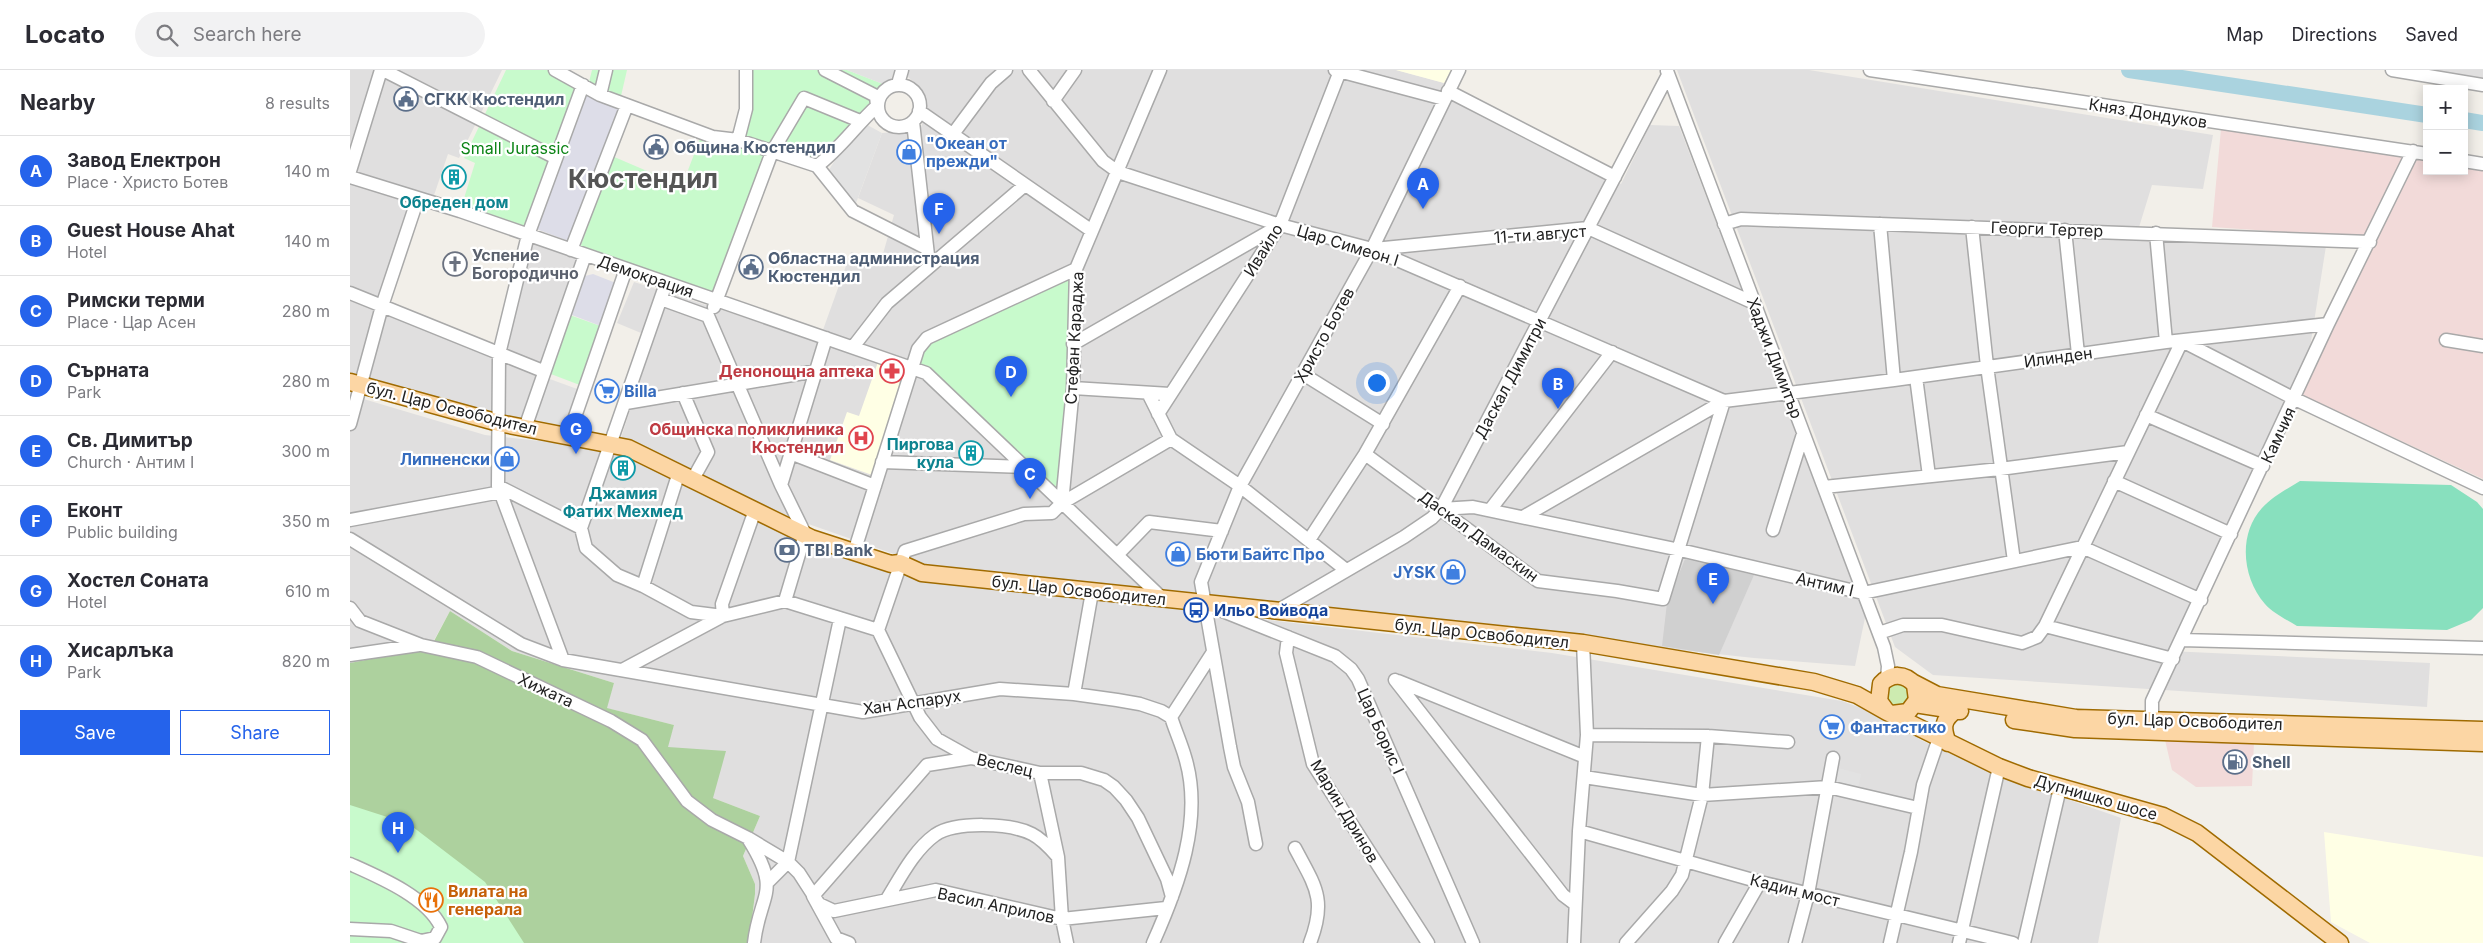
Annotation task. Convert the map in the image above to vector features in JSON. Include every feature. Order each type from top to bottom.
[{"type":"main road","name":"бул. Цар Освободител","points":[[356,383],[499,423],[612,444],[643,454],[812,538],[891,564],[900,563],[922,573],[1583,644],[1718,665],[1837,688]]},
{"type":"main road","points":[[805,534],[814,533],[893,558],[900,563]]},
{"type":"main road","points":[[1837,688],[1858,689],[1884,682],[1895,675],[1910,680],[1917,693],[1915,705],[1905,714],[1890,713],[1879,701],[1884,682]]},
{"type":"main road","name":"бул. Цар Освободител","points":[[1910,680],[1937,695],[2076,718],[2483,730]]},
{"type":"main road","name":"Дупнишко шосе","points":[[1837,688],[1868,700],[1890,713],[1999,767],[2060,788],[2124,803],[2163,816],[2197,833],[2340,943]]},
{"type":"main road","name":"бул. Цар Освободител","points":[[1915,705],[2075,729],[2483,743]]},
{"type":"main road","points":[[1915,705],[1944,740]]},
{"type":"main road","points":[[1944,740],[1944,721],[1956,710]]},
{"type":"street","points":[[350,171],[382,70],[556,158]]},
{"type":"street","points":[[556,70],[600,95],[713,137],[738,140],[817,166],[853,211],[926,248]]},
{"type":"street","points":[[600,95],[606,70]]},
{"type":"street","points":[[738,140],[746,109],[746,70]]},
{"type":"street","points":[[825,70],[876,96],[877,106],[882,119],[894,126],[907,125],[916,116]]},
{"type":"street","points":[[898,84],[902,70]]},
{"type":"street","points":[[953,134],[991,83],[1006,70]]},
{"type":"street","name":"Цар Симеон I","points":[[1029,70],[1103,161],[1118,172],[1280,225],[1372,249],[1724,400]]},
{"type":"street","points":[[1053,101],[1075,70]]},
{"type":"street","name":"Стефан Караджа","points":[[1062,503],[1073,388],[1076,269],[1160,70]]},
{"type":"street","name":"Христо Ботев","points":[[1256,844],[1248,802],[1234,767],[1201,582],[1240,486],[1372,249],[1459,70]]},
{"type":"street","name":"Княз Дондуков","points":[[1870,70],[2423,153]]},
{"type":"street","points":[[2392,70],[2483,85]]},
{"type":"street","points":[[1338,71],[1446,95],[1616,177]]},
{"type":"street","name":"Ивайло","points":[[1158,414],[1280,225],[1338,71]]},
{"type":"street","name":"Даскал Димитри","points":[[1277,611],[1404,537],[1432,518],[1440,509],[1616,177],[1667,73]]},
{"type":"street","name":"Хаджи Димитър","points":[[1667,73],[1884,647]]},
{"type":"street","points":[[563,660],[500,489],[499,354],[528,235],[583,85]]},
{"type":"street","points":[[817,166],[834,153],[860,121],[877,106],[881,94],[891,86],[904,85],[915,92],[918,98],[916,116],[926,248],[929,264]]},
{"type":"street","points":[[708,316],[718,301],[772,152],[804,98],[860,121]]},
{"type":"street","points":[[572,250],[627,105]]},
{"type":"street","points":[[916,116],[953,134],[1092,231]]},
{"type":"street","name":"Камчия","points":[[2152,720],[2152,701],[2295,399],[2328,324],[2370,242],[2413,151]]},
{"type":"street","points":[[2468,162],[2483,164]]},
{"type":"street","name":"Демокрация","points":[[350,177],[528,235],[926,373],[1163,599]]},
{"type":"street","points":[[853,347],[887,303],[929,264],[1025,185]]},
{"type":"street","points":[[350,424],[356,383],[418,198]]},
{"type":"street","name":"Георги Тертер","points":[[1724,224],[1741,219],[2370,242]]},
{"type":"street","points":[[1880,224],[1894,380]]},
{"type":"street","points":[[1073,344],[1280,225]]},
{"type":"street","points":[[1972,227],[1987,366],[2014,561]]},
{"type":"street","name":"11-ти август","points":[[1372,249],[1588,228],[1754,303]]},
{"type":"street","points":[[2064,230],[2078,354]]},
{"type":"street","points":[[2156,233],[2166,342]]},
{"type":"street","points":[[525,428],[543,371],[585,255]]},
{"type":"street","points":[[568,437],[626,269]]},
{"type":"street","points":[[856,546],[918,349],[932,334],[1076,269]]},
{"type":"street","points":[[667,283],[581,528],[586,548],[617,575],[643,586],[691,612],[723,616]]},
{"type":"street","points":[[1309,540],[1383,424],[1460,286]]},
{"type":"street","points":[[350,293],[543,371]]},
{"type":"street","points":[[661,299],[708,316],[781,485],[805,534],[785,601]]},
{"type":"street","name":"Илинден","points":[[1724,400],[1788,394],[2166,342],[2328,324]]},
{"type":"street","points":[[781,485],[826,338]]},
{"type":"street","points":[[2446,340],[2483,346]]},
{"type":"street","points":[[1879,633],[1902,625],[1942,625],[2022,644],[2037,637],[2045,626],[2182,341],[2295,399],[2483,488]]},
{"type":"street","points":[[1490,510],[1612,352]]},
{"type":"street","points":[[626,403],[816,371]]},
{"type":"street","points":[[1303,374],[1383,424]]},
{"type":"street","points":[[1916,377],[1929,476]]},
{"type":"street","points":[[1073,388],[1170,394]]},
{"type":"street","points":[[643,586],[686,476],[708,452],[683,393]]},
{"type":"street","points":[[1148,393],[1171,439],[1240,486],[1346,570]]},
{"type":"street","points":[[1523,517],[1724,400]]},
{"type":"street","points":[[1680,550],[1724,400]]},
{"type":"street","points":[[2146,415],[2263,466]]},
{"type":"street","points":[[1774,530],[1804,434]]},
{"type":"street","points":[[622,670],[723,616],[785,601],[878,630],[905,551],[1024,514],[1052,513],[1062,503],[1171,439]]},
{"type":"street","points":[[1824,487],[2000,469],[2128,452]]},
{"type":"street","points":[[790,453],[875,486]]},
{"type":"street","name":"Даскал Дамаскин","points":[[1365,454],[1538,581],[1617,590],[1663,599],[1680,550]]},
{"type":"street","points":[[882,462],[1025,467]]},
{"type":"street","points":[[2114,481],[2231,534]]},
{"type":"street","points":[[350,520],[500,489],[581,528]]},
{"type":"street","name":"Антим I","points":[[1440,509],[1473,506],[1680,550],[1863,593],[2082,547]]},
{"type":"street","points":[[723,616],[722,604],[755,510]]},
{"type":"street","points":[[1118,555],[1149,522],[1222,531]]},
{"type":"street","name":"Хан Аспарух","points":[[350,539],[521,644],[563,660],[863,712],[1000,689],[1074,694],[1140,704],[1161,711],[1171,717]]},
{"type":"street","points":[[2082,547],[2200,600]]},
{"type":"street","points":[[1074,694],[1092,592]]},
{"type":"street","name":"Цар Борис I","points":[[1204,603],[1335,656],[1351,669],[1358,679],[1473,943]]},
{"type":"street","name":"Хижата","points":[[350,608],[360,621],[422,645],[477,657],[611,721],[642,740],[687,801],[712,820]]},
{"type":"street","points":[[768,882],[788,862],[840,619]]},
{"type":"street","points":[[2045,626],[2173,659]]},
{"type":"street","name":"Веслец","points":[[878,630],[929,731],[937,739],[971,758],[1040,773],[1081,773],[1104,780],[1114,787],[1126,800],[1138,818],[1167,879],[1169,902]]},
{"type":"street","name":"Марин Дринов","points":[[1288,637],[1286,653],[1313,764],[1428,943]]},
{"type":"street","points":[[2181,640],[2483,648]]},
{"type":"street","points":[[1574,943],[1579,831],[1587,735],[1583,644]]},
{"type":"street","points":[[350,655],[422,645]]},
{"type":"street","points":[[1884,647],[1893,663],[1910,680]]},
{"type":"street","points":[[1884,647],[1888,666],[1884,682]]},
{"type":"street","points":[[1153,943],[1169,902],[1188,841],[1191,792],[1186,757],[1171,717],[1213,652]]},
{"type":"street","points":[[1575,904],[1563,896],[1395,680],[1585,757]]},
{"type":"street","points":[[1587,735],[1708,736],[1788,742]]},
{"type":"street","points":[[1626,943],[1672,891],[1682,875],[1702,795],[1708,736]]},
{"type":"street","points":[[1890,943],[1923,785],[1944,740]]},
{"type":"street","points":[[849,943],[836,938],[813,896],[927,764],[971,758]]},
{"type":"street","points":[[1796,943],[1808,894],[1833,758]]},
{"type":"street","points":[[1961,937],[1999,767]]},
{"type":"street","points":[[1040,773],[1058,857],[1062,919],[1067,943]]},
{"type":"street","points":[[1584,777],[1702,795],[1828,788],[1918,808]]},
{"type":"street","points":[[2024,943],[2060,788]]},
{"type":"street","name":"Васил Априлов","points":[[712,820],[748,838],[788,862],[799,873],[819,904],[834,911],[936,890],[1062,919],[1169,902]]},
{"type":"street","points":[[886,899],[920,848],[936,834],[951,828],[998,825],[1017,828],[1034,835],[1058,857]]},
{"type":"street","name":"Кадин мост","points":[[1579,831],[1760,882],[1897,915],[1961,937],[2012,943]]},
{"type":"street","points":[[748,838],[763,863],[768,882],[754,943]]},
{"type":"street","points":[[1295,848],[1319,897],[1314,932],[1310,943]]},
{"type":"street","points":[[350,864],[379,877],[426,906],[436,917],[441,927],[435,938],[421,942],[391,931],[350,928]]},
{"type":"street","points":[[1725,943],[1760,882]]},
{"type":"shaded area","points":[[350,70],[502,70],[459,158],[448,154],[429,210],[412,205],[378,308],[501,358],[532,240],[582,257],[523,423],[350,377]]},
{"type":"shaded area","points":[[847,70],[895,70],[891,79],[883,84]]},
{"type":"shaded area","points":[[907,70],[1396,70],[1444,83],[1441,93],[1621,184],[1650,125],[1679,126],[1866,613],[1855,666],[1754,658],[937,569],[777,513],[621,438],[653,338],[617,323],[634,282],[819,341],[851,252],[881,261],[894,215],[858,198],[882,133],[920,130],[927,110],[922,89],[908,77]]},
{"type":"shaded area","points":[[1396,70],[1451,70],[1444,83]]},
{"type":"shaded area","points":[[1677,70],[1809,70],[2213,135],[2203,189],[2152,185],[2136,237],[2326,246],[2309,354],[2169,651],[2430,663],[2427,707],[1933,675],[1895,647]]},
{"type":"shaded area","points":[[2431,70],[2483,70],[2483,79]]},
{"type":"shaded area","points":[[583,85],[627,105],[574,243],[531,227]]},
{"type":"shaded area","points":[[860,121],[882,133],[853,211],[825,176]]},
{"type":"shaded area","points":[[2221,129],[2423,159],[2423,175],[2468,175],[2468,166],[2483,168],[2483,479],[2298,393],[2372,238],[2212,227]]},
{"type":"shaded area","points":[[593,274],[621,285],[606,328],[572,315],[585,276]]},
{"type":"shaded area","name":"Общинска поликлиника Кюстендил","points":[[878,362],[908,372],[872,475],[830,460],[847,412],[859,416]]},
{"type":"shaded area","points":[[547,378],[580,390],[568,427],[532,419]]},
{"type":"shaded area","points":[[350,395],[485,435],[602,448],[636,462],[784,533],[982,587],[1552,653],[1842,701],[1877,714],[1912,732],[1919,739],[1982,769],[2121,818],[2098,943],[749,943],[755,884],[743,856],[760,816],[713,798],[667,747],[674,725],[606,708],[614,683],[512,651],[450,611],[433,642],[391,655],[350,663]]},
{"type":"shaded area","points":[[1685,559],[1754,575],[1719,655],[1662,646],[1667,603]]},
{"type":"shaded area","points":[[2165,740],[2254,742],[2252,786],[2196,787],[2172,770]]},
{"type":"shaded area","points":[[1838,768],[1861,774],[1858,788],[1835,783]]},
{"type":"shaded area","points":[[2324,832],[2483,857],[2483,943],[2370,943],[2331,922]]},
{"type":"green space","name":"Small Jurassic","points":[[506,70],[555,70],[583,85],[528,235],[460,211],[475,163],[464,158]]},
{"type":"green space","points":[[592,70],[627,70],[621,96],[589,82]]},
{"type":"green space","points":[[743,70],[847,70],[883,84],[860,121],[817,166],[738,140]]},
{"type":"green space","points":[[701,136],[767,154],[716,296],[580,248],[612,156],[682,186]]},
{"type":"green space","points":[[1076,269],[1062,503],[912,368],[918,349]]},
{"type":"green space","points":[[564,313],[606,328],[585,387],[543,371]]},
{"type":"green space","points":[[2300,481],[2451,485],[2477,502],[2483,509],[2483,608],[2471,620],[2447,630],[2297,626],[2276,613],[2265,604],[2251,582],[2246,556],[2246,543],[2254,519],[2262,508],[2275,496]]},
{"type":"green space","points":[[450,611],[512,651],[614,683],[607,708],[674,725],[668,747],[726,751],[713,798],[760,816],[743,856],[755,884],[749,943],[350,943],[350,663],[391,655],[433,643]]},
{"type":"green space","points":[[1902,683],[1909,688],[1908,705],[1892,708],[1885,693],[1893,684]]},
{"type":"green space","points":[[350,805],[409,824],[485,882],[524,943],[350,943]]},
{"type":"waterway","points":[[2129,70],[2423,114]]},
{"type":"waterway","points":[[2468,121],[2483,123]]},
{"type":"place","name":"СГКК Кюстендил","points":[[406,99]]},
{"type":"place","name":"Община Кюстендил","points":[[656,147]]},
{"type":"place","name":"\"Океан от прежди\"","points":[[909,152]]},
{"type":"place","name":"Обреден дом","points":[[454,177]]},
{"type":"place","name":"Завод Електрон","points":[[1423,209]]},
{"type":"place","name":"Еконт","points":[[939,234]]},
{"type":"place","name":"Успение Богородично","points":[[455,264]]},
{"type":"place","name":"Областна администрация Кюстендил","points":[[751,267]]},
{"type":"place","name":"Денонощна аптека","points":[[892,371]]},
{"type":"place","name":"Billa","points":[[607,391]]},
{"type":"place","name":"Сърната","points":[[1011,397]]},
{"type":"place","name":"Guest House Ahat","points":[[1558,409]]},
{"type":"place","name":"Общинска поликлиника Кюстендил","points":[[861,438]]},
{"type":"place","name":"Пиргова кула","points":[[971,453]]},
{"type":"place","name":"Хостел Соната","points":[[576,454]]},
{"type":"place","name":"Липненски","points":[[507,459]]},
{"type":"place","name":"Джамия Фатих Мехмед","points":[[623,468]]},
{"type":"place","name":"Римски терми","points":[[1030,499]]},
{"type":"place","name":"TBI Bank","points":[[787,550]]},
{"type":"place","name":"Бюти Байтс Про","points":[[1178,554]]},
{"type":"place","name":"JYSK","points":[[1453,572]]},
{"type":"place","name":"Св. Димитър","points":[[1713,604]]},
{"type":"place","name":"Ильо Войвода","points":[[1196,610]]},
{"type":"place","name":"Фантастико","points":[[1832,727]]},
{"type":"place","name":"Shell","points":[[2235,762]]},
{"type":"place","name":"Хисарлъка","points":[[398,853]]},
{"type":"place","name":"Вилата на генерала","points":[[431,900]]},
{"type":"district","name":"Кюстендил","points":[[643,178]]}]
